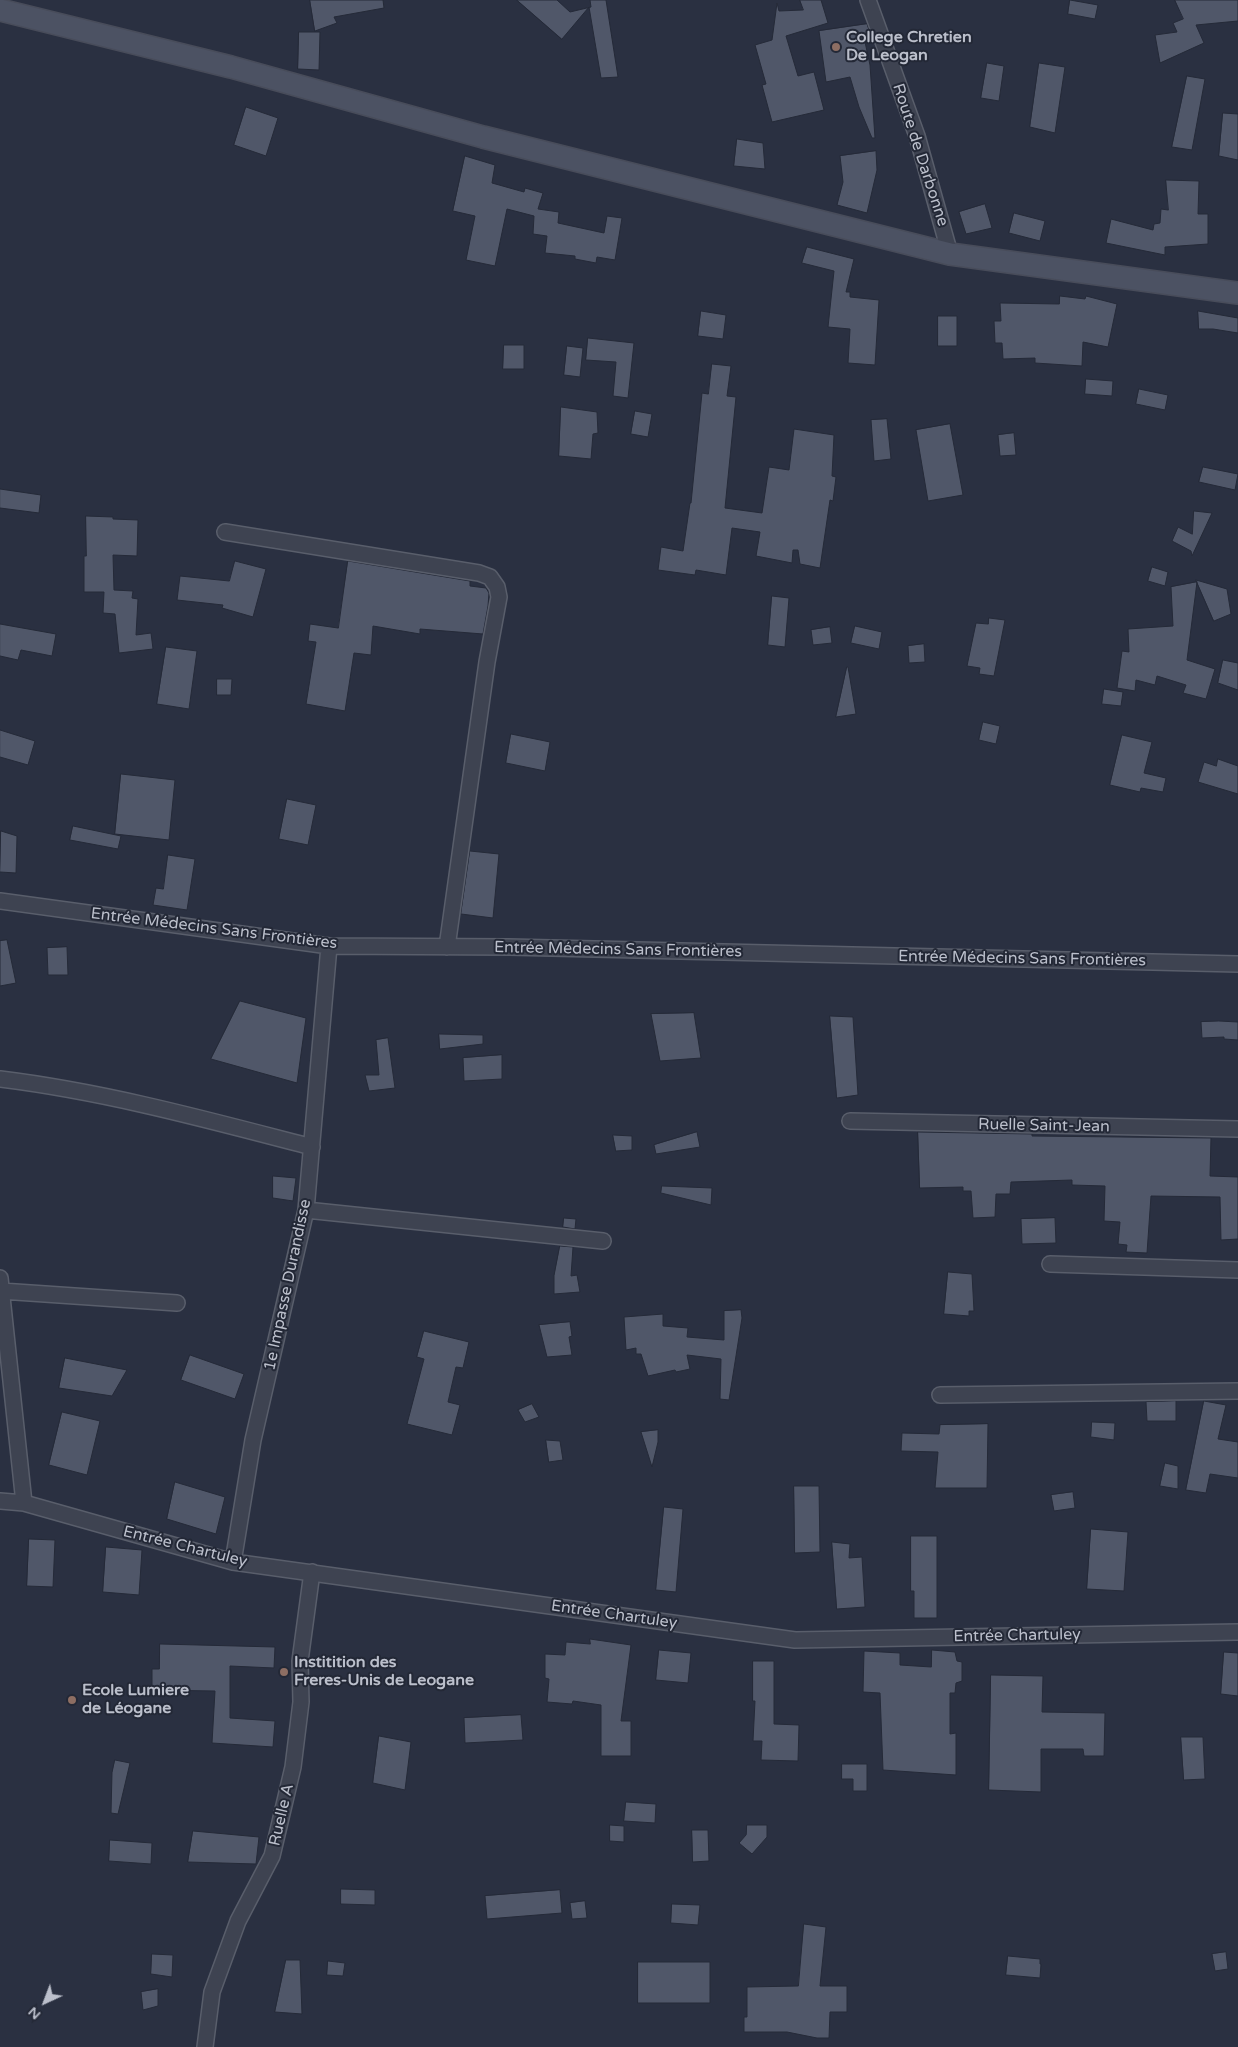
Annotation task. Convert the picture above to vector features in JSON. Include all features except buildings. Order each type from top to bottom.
[{"type":"main road","points":[[0,10],[230,67],[483,137],[950,254],[1238,294]]},
{"type":"street","name":"Route de Darbonne","points":[[868,0],[916,136],[950,254]]},
{"type":"street","points":[[225,532],[479,573],[490,577],[497,587],[499,597],[486,662],[447,947]]},
{"type":"street","name":"Entrée Médecins Sans Frontières","points":[[0,901],[329,946],[1238,964]]},
{"type":"street","name":"1e Impasse Durandisse","points":[[233,1562],[253,1440],[306,1210],[329,946]]},
{"type":"street","points":[[0,1079],[52,1086],[166,1109],[312,1147]]},
{"type":"street","name":"Ruelle Saint-Jean","points":[[850,1122],[1238,1128]]},
{"type":"street","points":[[306,1210],[603,1241]]},
{"type":"street","points":[[1050,1264],[1238,1270]]},
{"type":"street","points":[[24,1503],[1,1285],[177,1303]]},
{"type":"street","points":[[940,1395],[1238,1391]]},
{"type":"street","name":"Entrée Chartuley","points":[[0,1501],[24,1503],[233,1562],[796,1640],[1238,1632]]},
{"type":"street","name":"Ruelle A","points":[[205,2047],[212,1992],[238,1921],[272,1856],[293,1767],[301,1702],[300,1661],[312,1572]]},
{"type":"place","name":"College Chretien De Leogan","points":[[836,47]]},
{"type":"place","name":"Institition des Freres-Unis de Leogane","points":[[284,1672]]},
{"type":"place","name":"Ecole Lumiere de Léogane","points":[[72,1700]]}]
